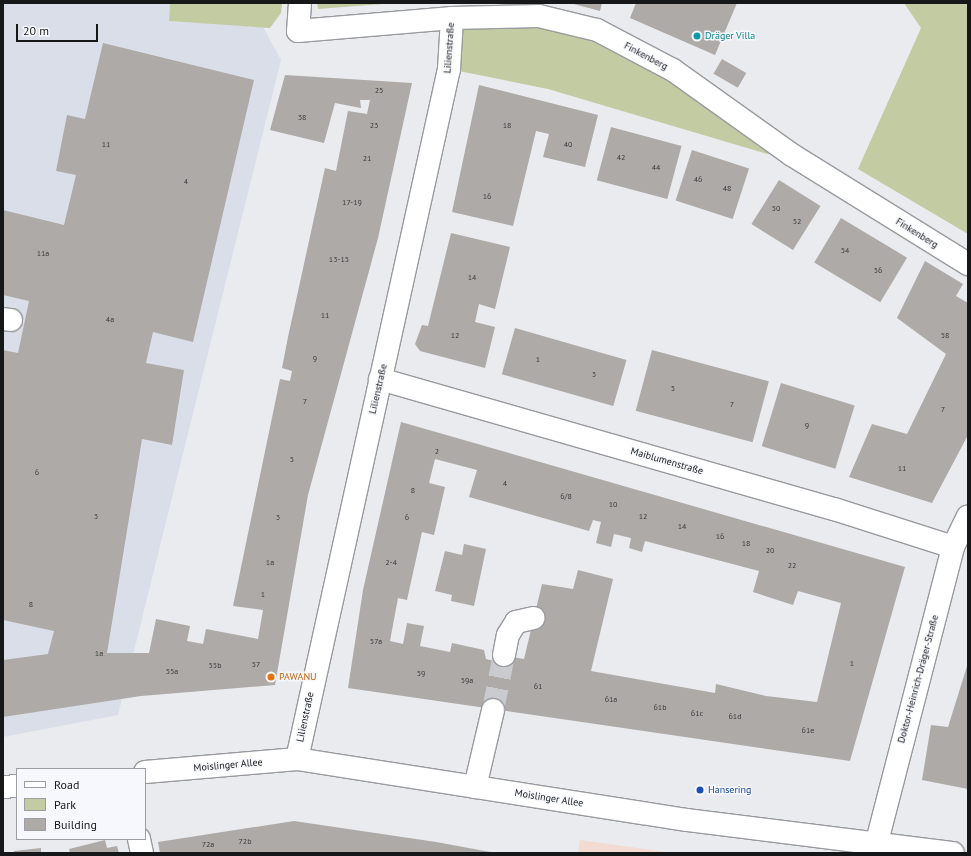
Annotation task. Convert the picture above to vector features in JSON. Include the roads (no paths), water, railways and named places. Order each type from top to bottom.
[{"type":"street","name":"Finkenberg","points":[[300,3],[298,31],[540,10],[597,30],[673,70],[792,155],[968,264]]},
{"type":"street","name":"Lilienstraße","points":[[296,759],[449,69],[452,18]]},
{"type":"street","name":"Maiblumenstraße","points":[[380,379],[834,509],[953,547]]},
{"type":"street","name":"Doktor-Heinrich-Dräger-Straße","points":[[875,849],[953,547],[968,516]]},
{"type":"street","points":[[504,655],[508,635],[516,622],[534,618]]},
{"type":"street","points":[[475,787],[493,710]]},
{"type":"street","name":"Moislinger Allee","points":[[146,772],[296,759],[875,849],[953,853]]},
{"type":"street","points":[[3,788],[16,786]]},
{"type":"street","points":[[139,840],[142,853]]},
{"type":"tunnel","points":[[493,710],[504,655]]},
{"type":"place","name":"Dräger Villa","points":[[697,36]]},
{"type":"place","name":"PAWANU","points":[[271,677]]},
{"type":"place","name":"Hansering","points":[[700,790]]}]
